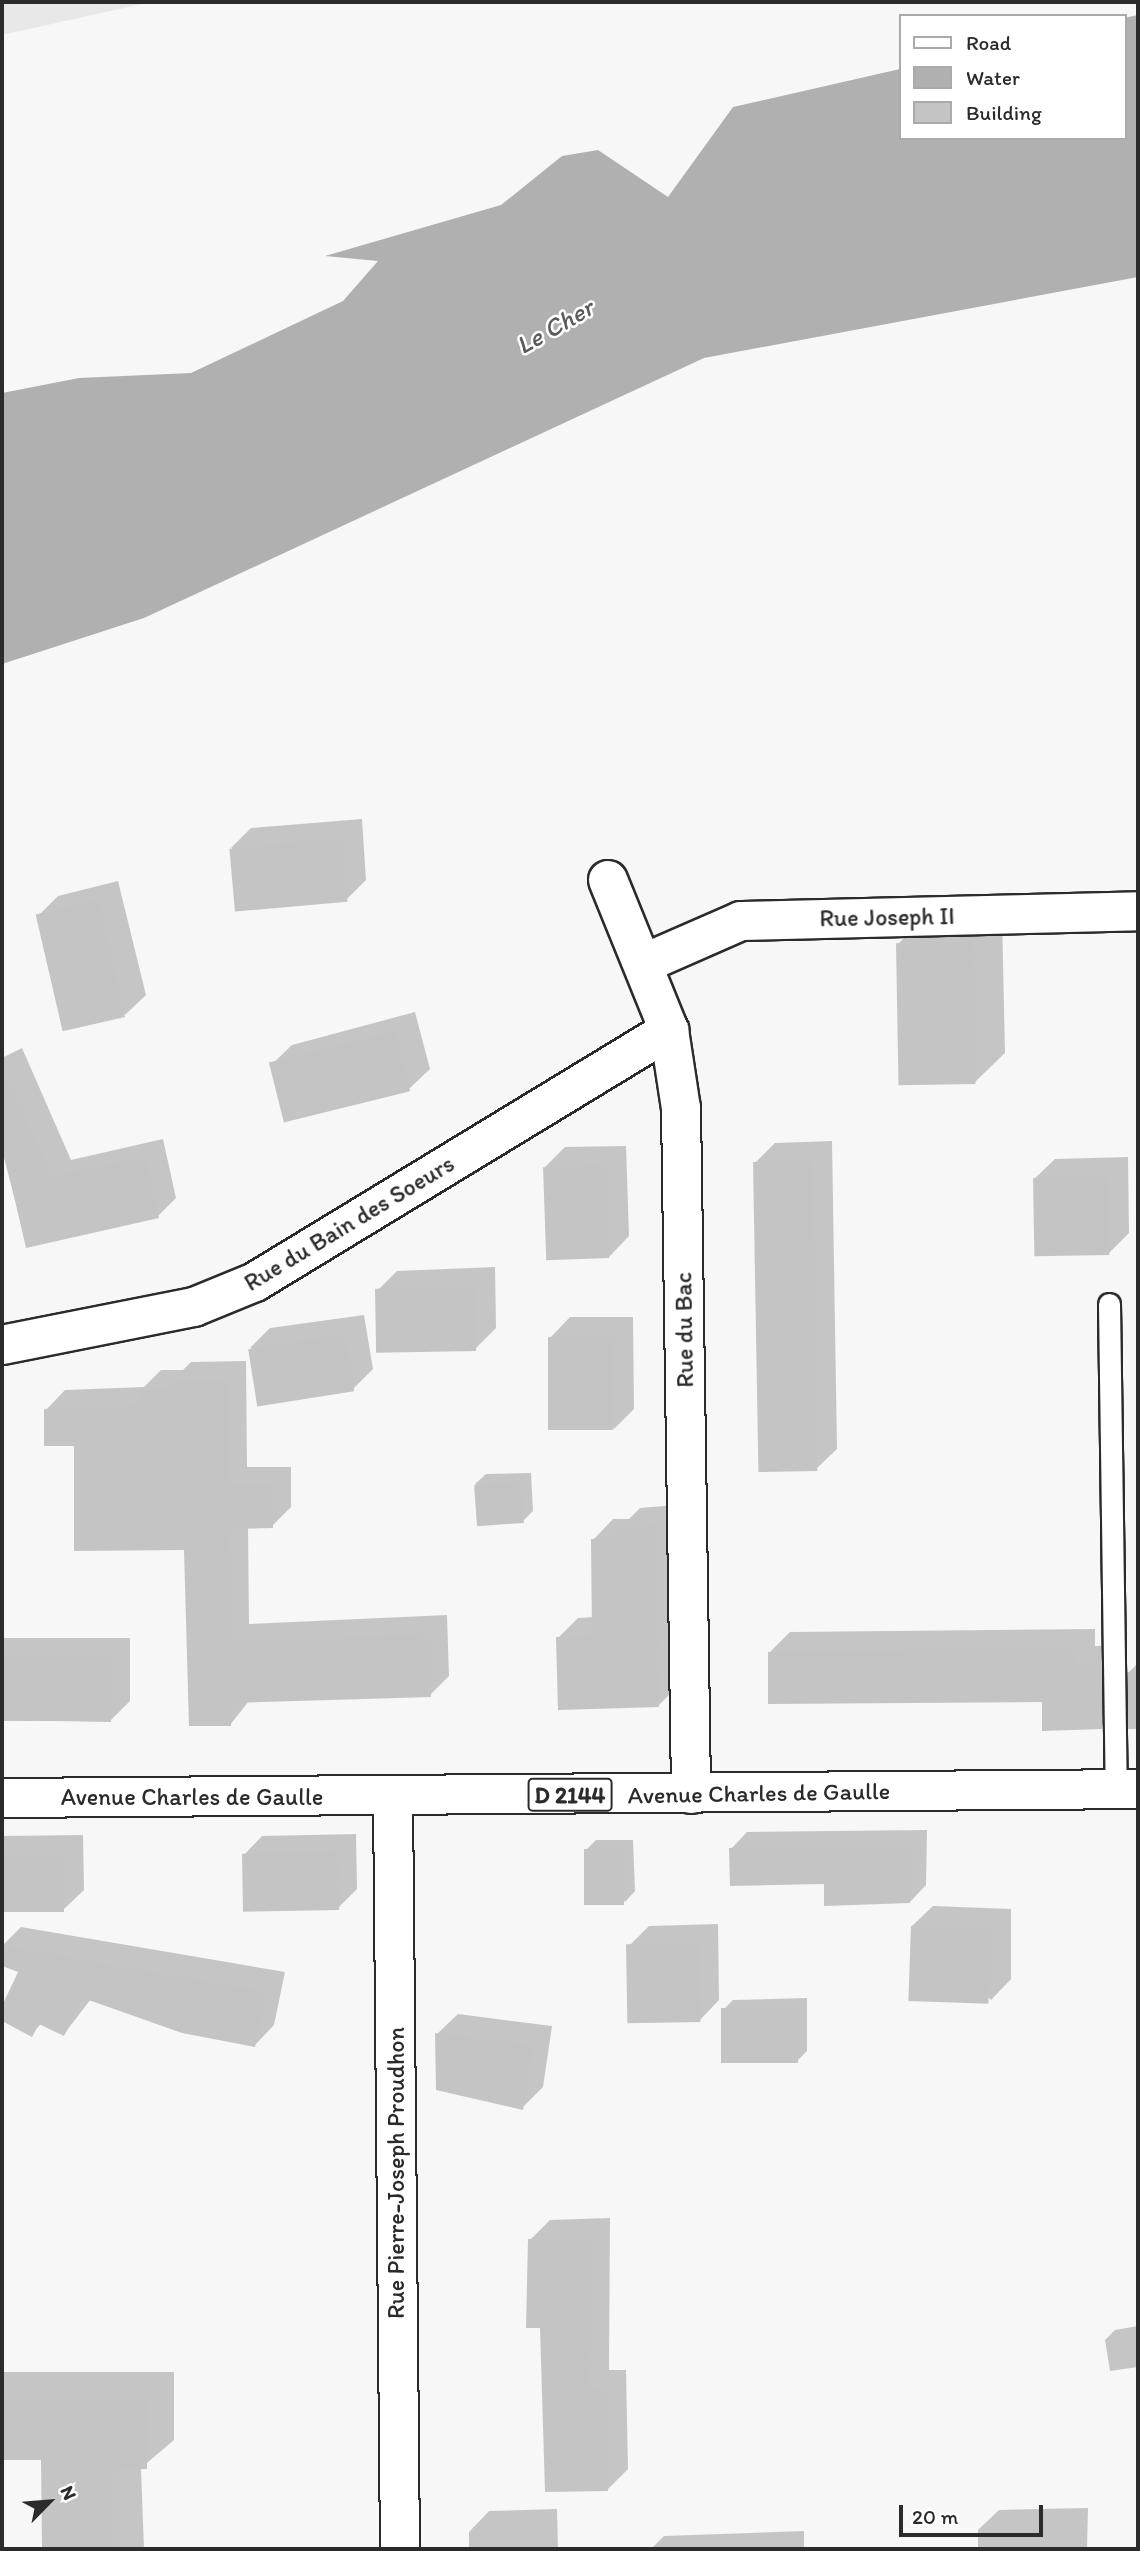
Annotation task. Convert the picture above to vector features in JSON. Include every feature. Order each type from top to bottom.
[{"type":"street","name":"Rue du Bac","points":[[608,880],[645,964],[668,1030],[681,1108],[691,1794]]},
{"type":"street","name":"Rue Joseph II","points":[[645,964],[741,921],[1138,911]]},
{"type":"street","name":"Rue du Bain des Soeurs","points":[[2,1345],[194,1307],[255,1282],[668,1030]]},
{"type":"street","name":"Avenue Charles de Gaulle","points":[[2,1798],[1127,1789]]},
{"type":"street","name":"Rue Pierre-Joseph Proudhon","points":[[393,1796],[400,2549]]},
{"type":"lane","points":[[1109,1304],[1127,1789]]},
{"type":"shaded area","points":[[2,2],[151,2],[2,35]]},
{"type":"water","name":"Le Cher","points":[[1138,15],[1138,277],[704,358],[144,618],[2,664],[2,393],[79,378],[191,373],[343,301],[378,261],[325,256],[501,205],[562,156],[598,150],[668,197],[733,107],[898,69],[898,140],[1126,140],[1126,18]]},
{"type":"building","points":[[342,839],[347,902],[235,912],[229,849]]},
{"type":"building","points":[[98,900],[125,1017],[63,1031],[36,914]]},
{"type":"building","points":[[973,942],[975,1084],[898,1085],[896,943]]},
{"type":"building","points":[[395,1031],[410,1091],[284,1123],[269,1062]]},
{"type":"building","points":[[2,1066],[52,1177],[145,1157],[159,1218],[26,1248],[2,1144]]},
{"type":"building","points":[[812,1161],[817,1471],[758,1472],[753,1162]]},
{"type":"building","points":[[606,1165],[609,1258],[546,1260],[543,1167]]},
{"type":"building","points":[[1108,1177],[1109,1255],[1034,1256],[1033,1178]]},
{"type":"building","points":[[475,1287],[476,1351],[376,1353],[375,1289]]},
{"type":"building","points":[[345,1334],[354,1391],[257,1407],[248,1349]]},
{"type":"building","points":[[548,1337],[613,1337],[613,1430],[548,1430]]},
{"type":"building","points":[[170,1380],[228,1380],[229,1485],[272,1485],[273,1528],[229,1529],[230,1643],[429,1634],[431,1697],[231,1703],[231,1726],[189,1726],[184,1550],[74,1551],[74,1446],[44,1446],[44,1409],[140,1405],[140,1389],[171,1388]]},
{"type":"building","points":[[521,1482],[524,1523],[477,1526],[474,1485]]},
{"type":"building","points":[[656,1525],[659,1707],[558,1710],[556,1637],[592,1636],[591,1539],[617,1538],[617,1528]]},
{"type":"building","points":[[1075,1649],[1075,1665],[1101,1665],[1102,1729],[1042,1731],[1042,1702],[768,1704],[768,1652]]},
{"type":"building","points":[[2,1654],[112,1656],[111,1722],[2,1720]]},
{"type":"building","points":[[1127,1672],[1138,1672],[1138,1729],[1127,1729]]},
{"type":"building","points":[[911,1846],[910,1903],[824,1906],[824,1884],[730,1886],[729,1848]]},
{"type":"building","points":[[584,1849],[624,1849],[624,1905],[584,1905]]},
{"type":"building","points":[[338,1852],[339,1910],[243,1912],[242,1854]]},
{"type":"building","points":[[2,1855],[64,1855],[64,1912],[2,1912]]},
{"type":"building","points":[[911,1926],[991,1929],[988,2004],[908,2001]]},
{"type":"building","points":[[699,1943],[700,2022],[627,2023],[626,1944]]},
{"type":"building","points":[[2,1946],[266,1992],[255,2047],[182,2033],[83,1998],[64,2036],[39,2024],[32,2037],[2,2021],[2,2006],[18,1972],[2,1966]]},
{"type":"building","points":[[721,2008],[798,2008],[798,2063],[721,2063]]},
{"type":"building","points":[[435,2033],[533,2046],[523,2110],[436,2090]]},
{"type":"building","points":[[590,2238],[589,2390],[606,2389],[608,2491],[545,2492],[540,2328],[526,2328],[528,2239]]},
{"type":"building","points":[[2,2399],[147,2399],[147,2469],[113,2469],[112,2549],[42,2549],[41,2460],[2,2460]]}]
